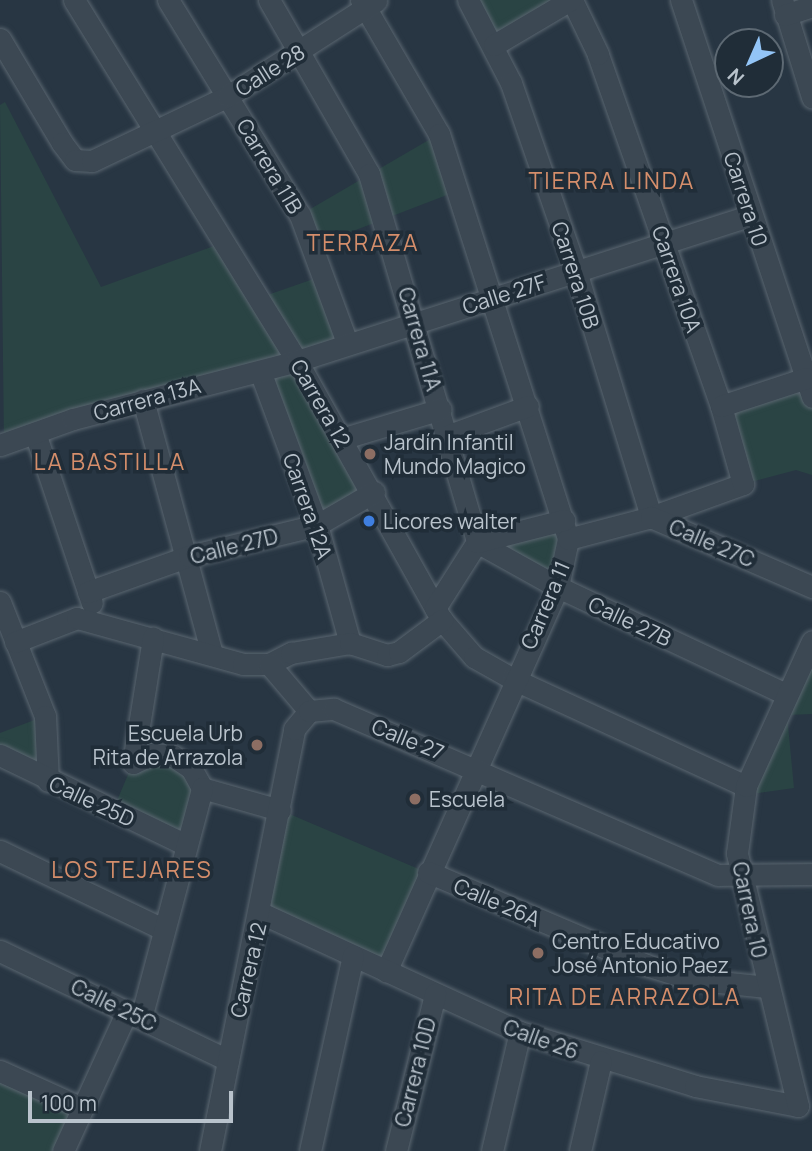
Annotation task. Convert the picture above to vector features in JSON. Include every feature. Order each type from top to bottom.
[{"type":"street","name":"Carrera 12","points":[[74,0],[158,131],[297,361],[374,492],[439,614],[474,657],[513,679],[747,786]]},
{"type":"street","name":"Carrera 11B","points":[[168,0],[300,215],[347,343]]},
{"type":"street","name":"Carrera 11A","points":[[269,0],[369,174],[449,435],[477,542]]},
{"type":"street","name":"Carrera 10B","points":[[468,0],[494,45],[576,271],[651,517]]},
{"type":"street","points":[[494,45],[571,0]]},
{"type":"street","name":"Carrera 10A","points":[[571,0],[598,54],[721,406],[743,484],[651,517]]},
{"type":"street","name":"Carrera 10","points":[[681,0],[809,387]]},
{"type":"street","name":"Calle 28","points":[[0,39],[75,160],[92,161],[228,96],[368,3]]},
{"type":"street","name":"Carrera 11","points":[[368,3],[439,134],[494,298],[566,529],[558,587],[474,766],[386,971]]},
{"type":"street","points":[[811,92],[784,8],[812,6]]},
{"type":"street","name":"Calle 27F","points":[[297,361],[414,321],[751,215]]},
{"type":"street","name":"Carrera 13A","points":[[0,445],[143,400],[297,361]]},
{"type":"street","name":"Carrera 12A","points":[[260,371],[317,525],[350,643]]},
{"type":"street","points":[[721,406],[809,387]]},
{"type":"street","points":[[143,400],[190,556],[212,654]]},
{"type":"street","points":[[449,435],[527,406]]},
{"type":"street","points":[[341,439],[441,410]]},
{"type":"street","points":[[35,433],[98,620]]},
{"type":"street","name":"Calle 27D","points":[[88,592],[190,556],[317,525],[374,492]]},
{"type":"street","name":"Calle 27C","points":[[477,542],[651,517],[812,587]]},
{"type":"street","points":[[15,642],[77,618],[98,620],[243,664],[269,663],[291,653],[350,643],[387,654],[399,652],[439,614],[477,542]]},
{"type":"street","name":"Calle 27B","points":[[477,542],[558,587],[785,694]]},
{"type":"street","points":[[0,602],[45,716],[48,781]]},
{"type":"street","points":[[153,638],[133,763],[152,754],[173,756],[191,768],[202,788],[280,810]]},
{"type":"street","name":"Carrera 10","points":[[798,1106],[739,877],[740,816],[747,786],[785,694],[812,641]]},
{"type":"street","points":[[269,663],[309,711]]},
{"type":"street","name":"Calle 27","points":[[309,711],[334,709],[474,766],[699,868],[739,877],[812,874]]},
{"type":"street","name":"Carrera 12","points":[[210,1151],[261,913],[294,729],[309,711]]},
{"type":"street","name":"Calle 25D","points":[[0,755],[48,781],[184,844]]},
{"type":"street","points":[[64,1151],[82,1108],[134,1014],[163,929],[184,844],[202,788]]},
{"type":"street","points":[[0,851],[163,929]]},
{"type":"street","name":"Calle 26A","points":[[428,872],[646,965],[691,979],[767,988]]},
{"type":"street","name":"Calle 26","points":[[261,913],[520,1032],[601,1060],[798,1106]]},
{"type":"street","name":"Calle 25C","points":[[0,951],[228,1060]]},
{"type":"street","points":[[310,1151],[353,956]]},
{"type":"street","name":"Carrera 10D","points":[[396,1151],[435,994]]},
{"type":"street","points":[[492,1151],[520,1032]]},
{"type":"street","points":[[580,1151],[601,1060]]},
{"type":"street","points":[[0,1071],[82,1108]]},
{"type":"green space","points":[[468,0],[570,0],[494,45]]},
{"type":"green space","points":[[5,102],[101,287],[225,242],[259,298],[325,275],[347,343],[297,361],[374,492],[317,525],[260,371],[4,444],[0,105]]},
{"type":"green space","points":[[439,134],[460,190],[314,246],[300,215]]},
{"type":"green space","points":[[806,378],[812,395],[812,475],[796,470],[743,484],[721,406]]},
{"type":"green space","points":[[564,520],[557,583],[477,542]]},
{"type":"green space","points":[[812,641],[812,714],[787,715],[794,788],[744,795]]},
{"type":"green space","points":[[45,716],[48,781],[0,755],[0,733]]},
{"type":"green space","points":[[152,754],[202,788],[184,844],[113,810],[133,763]]},
{"type":"green space","points":[[280,810],[421,870],[386,971],[261,913]]},
{"type":"green space","points":[[0,1071],[82,1108],[63,1151],[0,1151]]},
{"type":"place","name":"Jardín Infantil Mundo Magico","points":[[370,454]]},
{"type":"place","name":"Licores walter","points":[[369,521]]},
{"type":"place","name":"Escuela Urb Rita de Arrazola","points":[[257,745]]},
{"type":"place","name":"Escuela","points":[[415,799]]},
{"type":"place","name":"Centro Educativo José Antonio Paez","points":[[538,953]]},
{"type":"district","name":"TIERRA LINDA","points":[[612,180]]},
{"type":"district","name":"TERRAZA","points":[[363,242]]},
{"type":"district","name":"LA BASTILLA","points":[[110,461]]},
{"type":"district","name":"LOS TEJARES","points":[[132,869]]},
{"type":"district","name":"RITA DE ARRAZOLA","points":[[625,996]]}]
